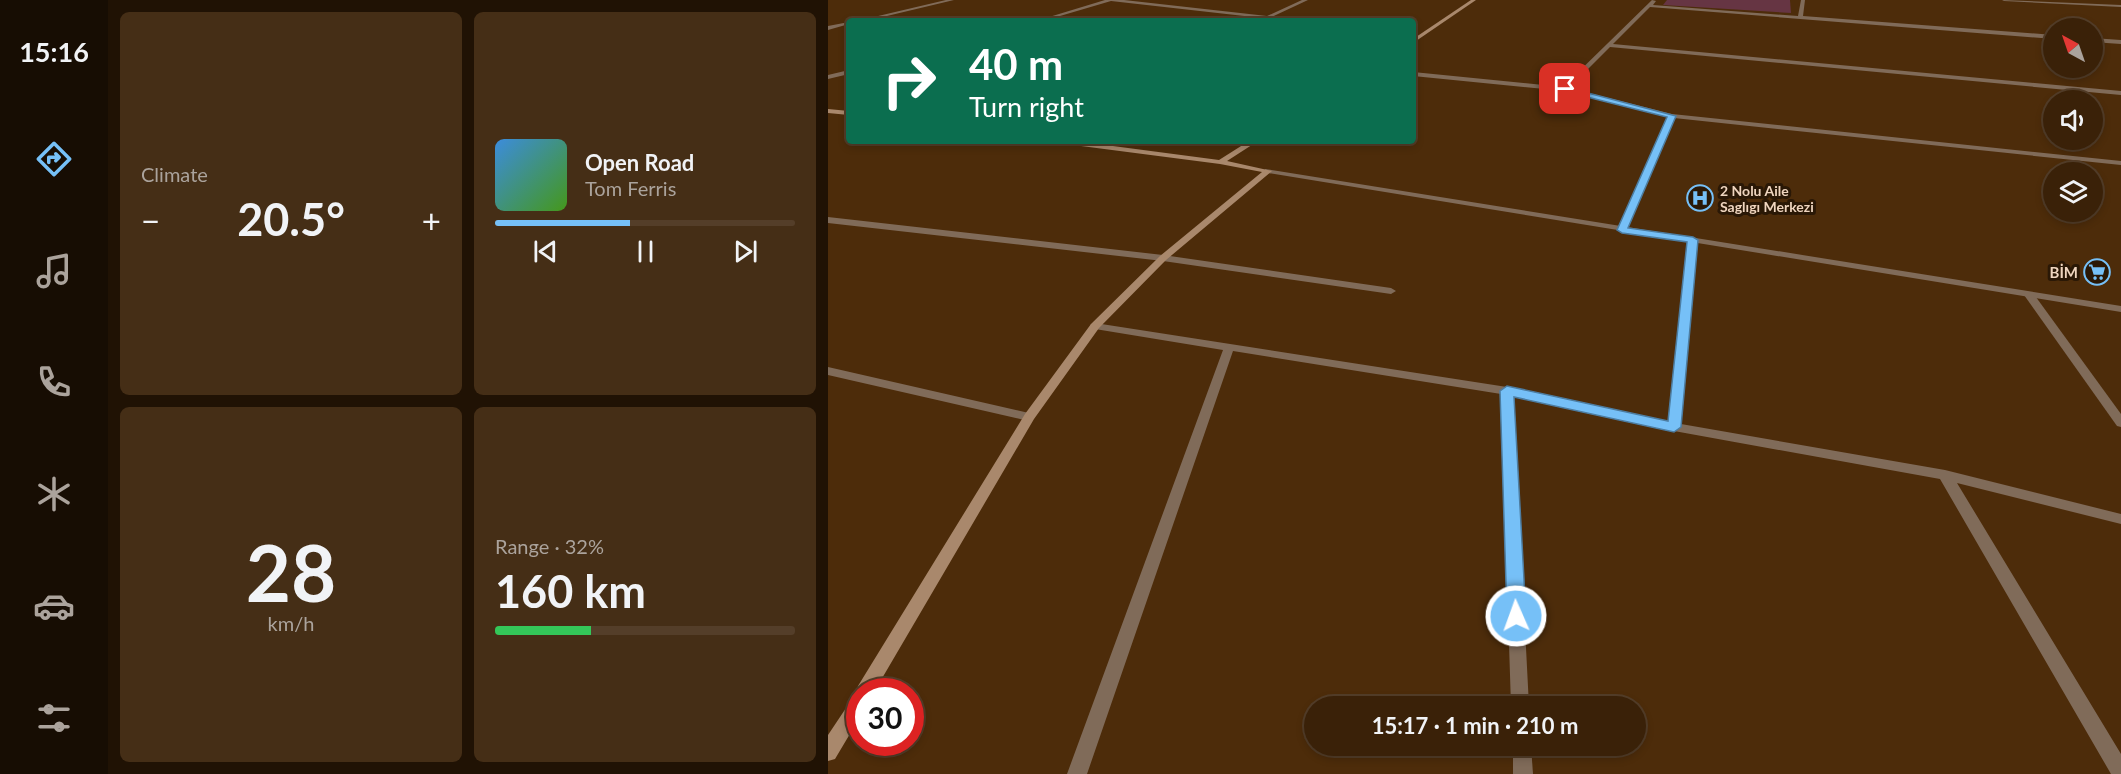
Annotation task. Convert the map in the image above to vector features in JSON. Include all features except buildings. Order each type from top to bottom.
[{"type":"main road","points":[[1416,40],[1474,0]]},
{"type":"main road","points":[[828,111],[846,113]]},
{"type":"main road","points":[[1081,144],[1220,162],[1268,171]]},
{"type":"main road","points":[[1220,162],[1249,144]]},
{"type":"main road","points":[[872,678],[1029,417],[1095,326],[1163,258],[1268,171]]},
{"type":"main road","points":[[828,752],[846,723]]},
{"type":"street","points":[[872,18],[952,0]]},
{"type":"street","points":[[1048,18],[1110,0],[1267,17],[1306,0]]},
{"type":"street","points":[[1565,89],[1612,46],[1655,0]]},
{"type":"street","points":[[1800,18],[1803,0]]},
{"type":"street","points":[[2004,0],[2121,6]]},
{"type":"street","points":[[1650,6],[2043,36]]},
{"type":"street","points":[[828,28],[846,24]]},
{"type":"street","points":[[2103,41],[2121,42]]},
{"type":"street","points":[[1612,46],[2121,93]]},
{"type":"street","points":[[828,77],[846,73]]},
{"type":"street","points":[[1416,74],[1565,89],[1672,116],[2121,163]]},
{"type":"street","points":[[1622,230],[1672,116]]},
{"type":"street","points":[[1268,171],[2121,309]]},
{"type":"street","points":[[828,220],[1163,258],[1391,291]]},
{"type":"street","points":[[1674,427],[1693,240]]},
{"type":"street","points":[[2029,295],[2121,423]]},
{"type":"street","points":[[1095,326],[1507,391],[1674,427],[1945,475],[2121,519]]},
{"type":"street","points":[[1077,774],[1229,348]]},
{"type":"street","points":[[828,371],[1029,417]]},
{"type":"street","points":[[1507,391],[1520,696]]},
{"type":"street","points":[[1945,475],[2121,772]]},
{"type":"street","points":[[1522,756],[1523,774]]},
{"type":"shaded area","points":[[1667,0],[1790,0],[1791,13],[1663,5]]},
{"type":"place","name":"2 Nolu Aile Saglıgı Merkezi","points":[[1700,198]]},
{"type":"place","name":"BİM","points":[[2097,272]]},
{"type":"route","points":[[1516,616],[1507,391],[1674,427],[1693,240],[1622,230],[1672,116],[1565,89]]}]
